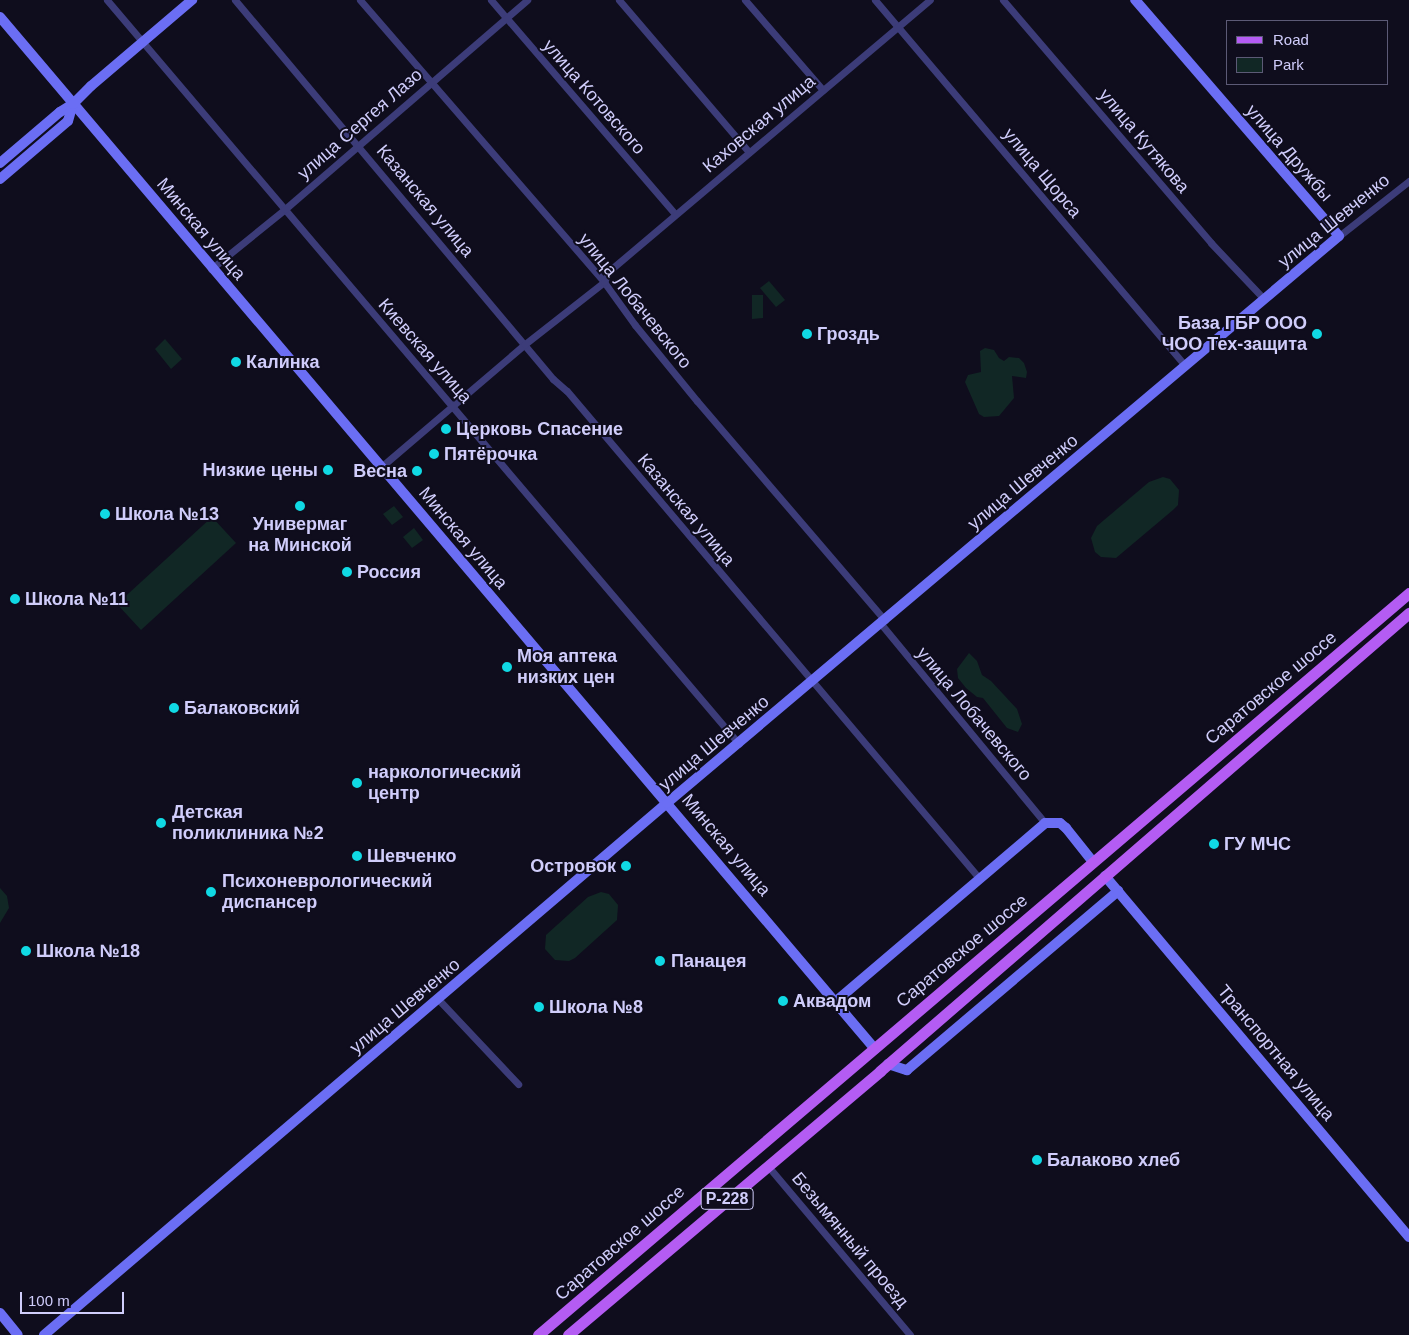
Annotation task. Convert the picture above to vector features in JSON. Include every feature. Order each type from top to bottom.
[{"type":"main road","points":[[0,163],[60,112],[73,104],[192,0]]},
{"type":"main road","name":"улица Дружбы","points":[[1135,0],[1339,236]]},
{"type":"main road","name":"Минская улица","points":[[0,17],[211,269],[888,1064],[907,1070],[1118,891]]},
{"type":"main road","points":[[0,179],[68,121],[73,104]]},
{"type":"main road","name":"улица Шевченко","points":[[44,1335],[667,803],[1339,236]]},
{"type":"main road","name":"Саратовское шоссе","points":[[538,1335],[1409,593]]},
{"type":"main road","name":"Саратовское шоссе","points":[[568,1335],[888,1064],[1409,613]]},
{"type":"main road","points":[[835,1002],[1045,823],[1060,823],[1066,828],[1105,876]]},
{"type":"main road","name":"Транспортная улица","points":[[1105,876],[1409,1236]]},
{"type":"main road","points":[[0,1313],[18,1335]]},
{"type":"street","name":"Киевская улица","points":[[107,0],[739,744]]},
{"type":"street","name":"Казанская улица","points":[[235,0],[359,145],[553,379],[567,391],[980,878]]},
{"type":"street","name":"улица Лобачевского","points":[[360,0],[604,282],[635,325],[697,402],[883,622],[1045,823]]},
{"type":"street","name":"улица Котовского","points":[[491,0],[675,214]]},
{"type":"street","name":"улица Сергея Лазо","points":[[211,269],[285,209],[527,0]]},
{"type":"street","points":[[619,0],[749,152]]},
{"type":"street","points":[[745,0],[823,90]]},
{"type":"street","name":"улица Щорса","points":[[875,0],[1185,365]]},
{"type":"street","name":"Каховская улица","points":[[381,467],[525,344],[604,282],[609,271],[930,0]]},
{"type":"street","name":"улица Кутякова","points":[[1003,0],[1211,243],[1264,299]]},
{"type":"street","name":"улица Шевченко","points":[[1339,236],[1409,181]]},
{"type":"street","points":[[595,273],[609,271]]},
{"type":"street","points":[[438,998],[518,1084]]},
{"type":"street","name":"Безымянный проезд","points":[[767,1165],[910,1335]]},
{"type":"green space","points":[[769,281],[785,300],[776,307],[760,288]]},
{"type":"green space","points":[[752,295],[763,295],[763,318],[752,319]]},
{"type":"green space","points":[[165,339],[182,359],[171,369],[155,349]]},
{"type":"green space","points":[[985,348],[994,350],[999,358],[1004,361],[1009,357],[1019,358],[1024,363],[1027,372],[1026,378],[1012,376],[1014,398],[999,416],[984,417],[979,414],[965,382],[968,375],[981,372],[980,351]]},
{"type":"green space","points":[[1163,477],[1170,479],[1179,490],[1178,505],[1116,558],[1101,557],[1095,552],[1091,538],[1097,526],[1149,482]]},
{"type":"green space","points":[[394,506],[403,517],[392,525],[383,514]]},
{"type":"green space","points":[[212,517],[236,543],[141,630],[117,604]]},
{"type":"green space","points":[[414,528],[423,540],[412,548],[403,537]]},
{"type":"green space","points":[[969,653],[977,661],[982,675],[991,681],[1017,709],[1022,724],[1018,732],[1007,728],[983,698],[977,697],[958,678],[957,669]]},
{"type":"green space","points":[[0,888],[7,896],[9,908],[0,923]]},
{"type":"green space","points":[[601,892],[609,894],[618,905],[617,920],[575,958],[569,961],[555,960],[545,949],[546,935],[588,897]]},
{"type":"place","name":"Гроздь","points":[[807,334]]},
{"type":"place","name":"База ГБР ООО ЧОО Тех-защита","points":[[1317,334]]},
{"type":"place","name":"Калинка","points":[[236,362]]},
{"type":"place","name":"Церковь Спасение","points":[[446,429]]},
{"type":"place","name":"Пятёрочка","points":[[434,454]]},
{"type":"place","name":"Низкие цены","points":[[328,470]]},
{"type":"place","name":"Весна","points":[[417,471]]},
{"type":"place","name":"Универмаг на Минской","points":[[300,506]]},
{"type":"place","name":"Школа №13","points":[[105,514]]},
{"type":"place","name":"Россия","points":[[347,572]]},
{"type":"place","name":"Школа №11","points":[[15,599]]},
{"type":"place","name":"Моя аптека низких цен","points":[[507,667]]},
{"type":"place","name":"Балаковский","points":[[174,708]]},
{"type":"place","name":"наркологический центр","points":[[357,783]]},
{"type":"place","name":"Детская поликлиника №2","points":[[161,823]]},
{"type":"place","name":"ГУ МЧС","points":[[1214,844]]},
{"type":"place","name":"Шевченко","points":[[357,856]]},
{"type":"place","name":"Островок","points":[[626,866]]},
{"type":"place","name":"Психоневрологический диспансер","points":[[211,892]]},
{"type":"place","name":"Школа №18","points":[[26,951]]},
{"type":"place","name":"Панацея","points":[[660,961]]},
{"type":"place","name":"Аквадом","points":[[783,1001]]},
{"type":"place","name":"Школа №8","points":[[539,1007]]},
{"type":"place","name":"Балаково хлеб","points":[[1037,1160]]}]
